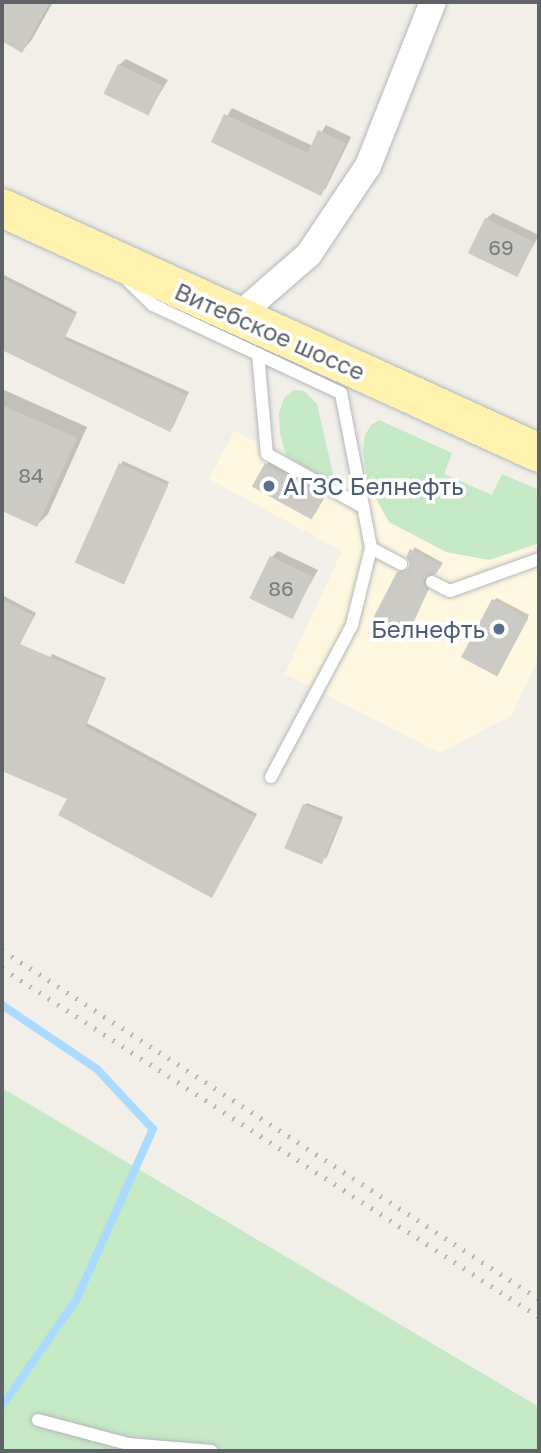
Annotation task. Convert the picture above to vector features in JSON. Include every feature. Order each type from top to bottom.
[{"type":"main road","name":"Витебское шоссе","points":[[2,208],[539,453]]},
{"type":"street","points":[[238,316],[309,254],[368,166],[433,2]]},
{"type":"lane","points":[[101,254],[153,305],[341,393],[371,548],[352,625],[271,777]]},
{"type":"lane","points":[[258,354],[267,454],[363,507]]},
{"type":"lane","points":[[371,548],[401,564]]},
{"type":"lane","points":[[432,582],[450,591],[539,559]]},
{"type":"lane","points":[[38,1420],[128,1444],[212,1451]]},
{"type":"shaded area","points":[[235,430],[342,491],[368,484],[389,522],[489,560],[532,547],[539,551],[539,657],[511,716],[440,753],[285,674],[342,551],[209,479]]},
{"type":"green space","points":[[294,390],[304,391],[317,404],[336,487],[286,455],[280,433],[279,413],[284,398]]},
{"type":"green space","points":[[379,420],[452,453],[444,474],[492,495],[502,474],[539,490],[539,543],[489,560],[446,552],[389,522],[368,484],[363,451],[365,435],[371,425]]},
{"type":"green space","points":[[2,1088],[539,1407],[539,1451],[2,1451]]},
{"type":"building","points":[[2,2],[50,2],[22,53],[2,41]]},
{"type":"building","points":[[118,64],[163,86],[148,116],[104,94]]},
{"type":"building","points":[[224,114],[308,153],[318,130],[346,143],[321,196],[211,142]]},
{"type":"building","points":[[485,218],[534,242],[517,277],[468,253]]},
{"type":"building","points":[[2,278],[76,315],[64,339],[187,395],[170,432],[2,350]]},
{"type":"building","points":[[2,405],[77,438],[37,527],[2,511]]},
{"type":"building","points":[[119,463],[168,485],[124,585],[75,563]]},
{"type":"building","name":"АГЗС Белнефть","points":[[265,463],[324,496],[311,520],[252,487]]},
{"type":"building","points":[[410,549],[441,566],[436,574],[425,578],[423,583],[428,590],[405,641],[371,622],[397,572],[408,569],[410,563],[406,557]]},
{"type":"building","points":[[270,556],[313,577],[293,619],[249,598]]},
{"type":"building","points":[[2,599],[34,616],[20,644],[104,680],[85,726],[255,817],[212,898],[58,815],[67,799],[2,771]]},
{"type":"building","name":"Белнефть","points":[[492,599],[528,618],[497,677],[461,657]]},
{"type":"building","points":[[303,804],[341,820],[322,864],[284,848]]},
{"type":"waterway","points":[[2,1005],[97,1069],[153,1129],[76,1300],[2,1406]]},
{"type":"railway","points":[[2,950],[539,1299]]},
{"type":"railway","points":[[2,968],[539,1317]]},
{"type":"place","name":"АГЗС Белнефть","points":[[269,486]]},
{"type":"place","name":"Белнефть","points":[[499,629]]}]
